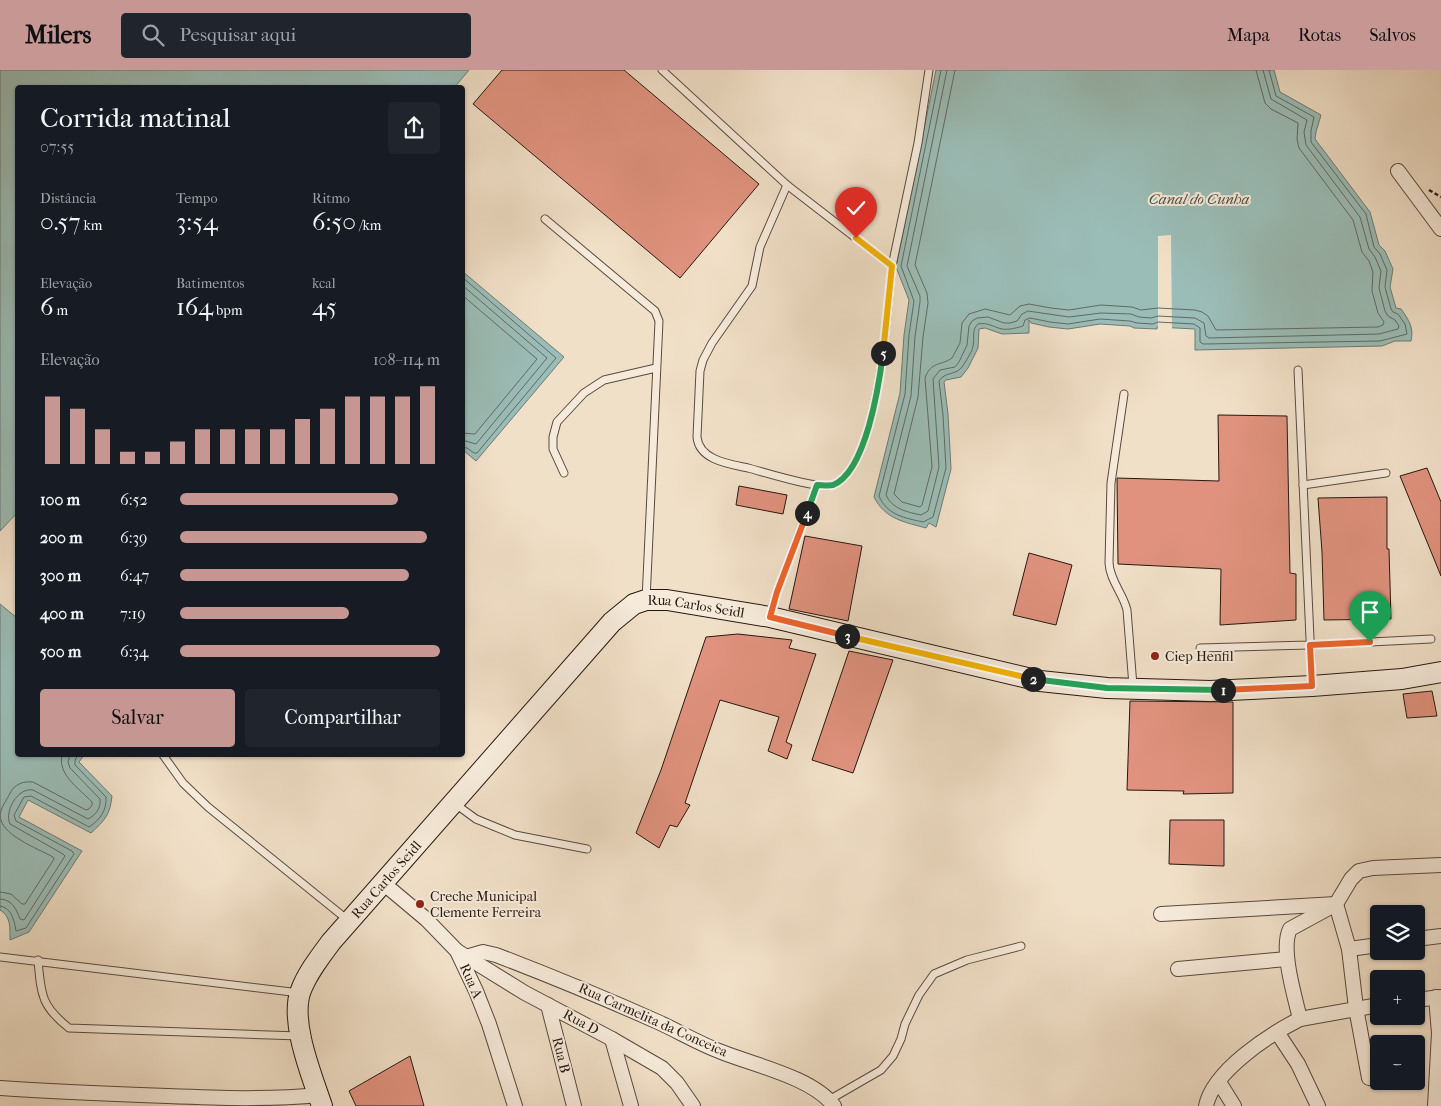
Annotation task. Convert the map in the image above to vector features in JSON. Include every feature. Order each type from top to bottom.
[{"type":"street","points":[[1398,171],[1441,229]]},
{"type":"street","name":"Rua Carlos Seidl","points":[[320,1101],[300,1036],[298,1015],[300,992],[310,971],[349,921],[612,622],[634,604],[646,600],[667,600],[770,617],[1040,681],[1107,688],[1210,691],[1402,680],[1441,672]]},
{"type":"street","points":[[1300,1018],[1287,959],[1290,929],[1336,904],[1351,879],[1359,871],[1373,868],[1441,865]]},
{"type":"street","name":"Rua A","points":[[383,883],[426,919],[461,954],[489,1024],[515,1106]]},
{"type":"street","points":[[1161,914],[1336,904]]},
{"type":"street","points":[[1336,904],[1349,949],[1356,1008],[1368,1078]]},
{"type":"street","points":[[1425,939],[1441,936]]},
{"type":"street","points":[[1349,949],[1370,946]]},
{"type":"street","name":"Rua Carmelita da Conceica","points":[[461,954],[483,952],[496,955],[580,987],[718,1051],[812,1086],[832,1103]]},
{"type":"street","name":"Rua D","points":[[461,954],[498,977],[662,1068],[678,1083],[693,1106]]},
{"type":"street","points":[[1178,969],[1287,959]]},
{"type":"street","points":[[1425,999],[1438,997],[1435,1106]]},
{"type":"street","name":"Rua B","points":[[548,1005],[574,1106]]},
{"type":"street","points":[[1206,1106],[1212,1090],[1234,1064],[1277,1032],[1300,1018],[1370,1006]]},
{"type":"street","points":[[1277,1032],[1298,1064],[1318,1106]]},
{"type":"street","points":[[612,1039],[632,1106]]},
{"type":"street","points":[[1218,1082],[1234,1106]]},
{"type":"street","points":[[0,1088],[78,1093],[240,1099],[284,1098],[320,1101]]},
{"type":"lane","points":[[662,70],[787,185],[892,266]]},
{"type":"lane","points":[[787,185],[760,247],[752,286],[712,343],[703,360],[700,371],[697,440],[699,447],[704,453],[728,464],[817,485],[834,484],[845,477],[859,454],[879,389],[892,266],[918,143],[929,70]]},
{"type":"lane","points":[[545,219],[655,311],[659,321],[646,600]]},
{"type":"lane","points":[[564,472],[553,449],[553,438],[557,422],[584,393],[604,380],[656,368]]},
{"type":"lane","points":[[1298,370],[1312,686]]},
{"type":"lane","points":[[1124,394],[1111,482],[1109,563],[1110,572],[1127,610],[1133,689]]},
{"type":"lane","points":[[1303,485],[1386,473]]},
{"type":"lane","points":[[770,617],[777,592],[817,485]]},
{"type":"lane","points":[[1200,648],[1431,639]]},
{"type":"lane","points":[[165,757],[183,783],[208,807],[349,921]]},
{"type":"lane","points":[[454,802],[476,819],[515,835],[586,849]]},
{"type":"lane","points":[[832,1103],[881,1070],[893,1056],[901,1039],[905,1024],[919,995],[934,974],[967,960],[1021,946]]},
{"type":"lane","points":[[0,957],[300,992]]},
{"type":"lane","points":[[38,960],[40,984],[45,1004],[55,1017],[69,1028],[300,1036]]},
{"type":"lane","points":[[218,1106],[240,1099]]},
{"type":"water","points":[[0,70],[469,70],[456,85],[15,85],[15,515],[0,531]]},
{"type":"water","name":"Canal do Cunha","points":[[936,70],[1274,70],[1280,92],[1321,115],[1315,139],[1370,212],[1379,245],[1385,251],[1393,269],[1390,287],[1396,308],[1401,309],[1410,324],[1412,332],[1411,341],[1395,341],[1382,346],[1195,350],[1195,329],[1134,328],[1130,326],[1100,324],[1068,329],[1031,323],[1029,320],[1029,333],[1002,334],[985,328],[979,329],[978,348],[968,368],[961,377],[944,382],[951,469],[936,527],[929,523],[926,528],[889,515],[874,497],[900,393],[904,335],[909,300],[896,267]]},
{"type":"water","points":[[465,274],[564,357],[476,461],[465,452]]},
{"type":"water","points":[[0,604],[15,616],[15,757],[83,757],[79,762],[112,796],[106,817],[91,833],[28,800],[19,817],[82,851],[29,932],[10,940],[8,919],[0,910]]},
{"type":"pier","points":[[1171,235],[1172,330],[1159,330],[1158,332],[1158,236]]},
{"type":"building","points":[[502,70],[624,70],[759,184],[680,278],[473,104]]},
{"type":"building","points":[[1218,415],[1287,416],[1290,573],[1296,574],[1296,620],[1220,625],[1221,569],[1118,564],[1117,478],[1219,481]]},
{"type":"building","points":[[1427,468],[1441,502],[1441,576],[1400,476]]},
{"type":"building","points":[[739,486],[787,495],[783,514],[736,505]]},
{"type":"building","points":[[1387,497],[1387,549],[1389,549],[1391,619],[1324,620],[1318,498]]},
{"type":"building","points":[[805,536],[862,546],[848,621],[789,609]]},
{"type":"building","points":[[1029,553],[1072,565],[1056,625],[1013,615]]},
{"type":"building","points":[[738,634],[792,640],[789,648],[816,654],[786,742],[792,745],[787,759],[768,751],[779,717],[720,700],[685,803],[690,805],[677,827],[670,825],[659,848],[636,833],[661,770],[706,637]]},
{"type":"building","points":[[849,651],[893,660],[853,773],[812,760]]},
{"type":"building","points":[[1432,691],[1437,716],[1407,718],[1403,694]]},
{"type":"building","points":[[1130,701],[1233,702],[1233,793],[1183,794],[1184,791],[1127,790]]},
{"type":"building","points":[[1170,820],[1224,820],[1224,866],[1169,864]]},
{"type":"building","points":[[410,1056],[424,1106],[356,1106],[349,1091]]},
{"type":"place","name":"Ciep Henfil","points":[[1155,656]]},
{"type":"place","name":"Creche Municipal Clemente Ferreira","points":[[420,904]]},
{"type":"route","points":[[856,238],[892,266],[879,389],[859,454],[845,477],[829,486],[817,485],[777,592],[770,617],[1040,681],[1107,688],[1210,691],[1312,686],[1310,645],[1370,642]]}]
